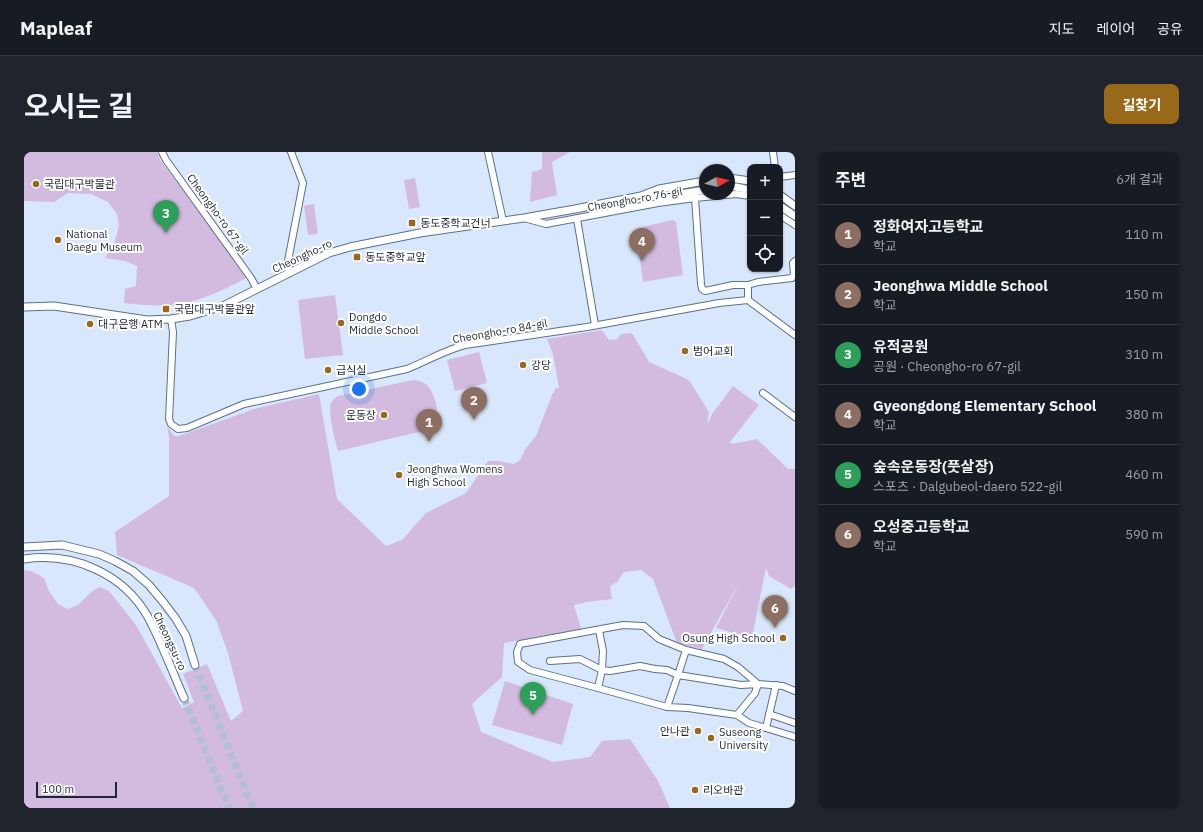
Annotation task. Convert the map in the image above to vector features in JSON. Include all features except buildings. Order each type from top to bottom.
[{"type":"main road","points":[[735,179],[747,181]]},
{"type":"main road","name":"Cheongho-ro","points":[[24,307],[54,306],[147,320],[171,319],[207,312],[223,306],[329,253],[350,247],[420,233],[524,218],[641,196],[659,189],[699,182]]},
{"type":"main road","points":[[735,188],[747,190]]},
{"type":"main road","name":"Cheongho-ro","points":[[641,196],[660,197],[699,191]]},
{"type":"main road","points":[[783,197],[795,206]]},
{"type":"main road","points":[[783,208],[795,216]]},
{"type":"main road","name":"Cheongsu-ro","points":[[24,547],[62,545],[99,554],[133,571],[149,585],[176,619],[186,636],[195,665]]},
{"type":"main road","name":"Cheongsu-ro","points":[[24,559],[40,557],[64,559],[80,563],[113,578],[127,590],[148,616],[184,698]]},
{"type":"street","name":"Cheongho-ro 67-gil","points":[[162,152],[166,160],[251,278],[257,289]]},
{"type":"street","points":[[290,273],[288,261],[303,183],[291,152]]},
{"type":"street","points":[[488,152],[503,221]]},
{"type":"street","points":[[773,152],[775,164]]},
{"type":"street","points":[[783,177],[795,175]]},
{"type":"street","name":"Cheongho-ro 76-gil","points":[[524,218],[546,224],[695,198],[736,194],[747,196]]},
{"type":"street","points":[[695,198],[700,284],[702,289],[705,291],[733,285],[748,285],[758,282],[792,278],[794,274],[793,263],[795,261]]},
{"type":"street","points":[[783,217],[795,225]]},
{"type":"street","points":[[577,219],[595,325]]},
{"type":"street","points":[[748,285],[748,300],[795,335]]},
{"type":"street","name":"Cheongho-ro 84-gil","points":[[171,319],[173,332],[169,419],[175,428],[178,429],[187,428],[244,404],[407,369],[453,348],[465,345],[595,325],[688,308],[748,300]]},
{"type":"street","points":[[763,393],[795,417]]},
{"type":"street","points":[[758,684],[738,667],[724,659],[686,650],[660,639],[644,626],[623,626],[520,644],[517,652],[518,662],[530,670],[667,707],[688,708],[737,715],[749,723],[795,737]]},
{"type":"street","points":[[598,688],[602,670],[603,651],[599,630]]},
{"type":"street","points":[[667,707],[686,650]]},
{"type":"street","points":[[550,661],[580,659],[602,670],[610,671],[640,666],[666,670],[678,675],[741,685],[758,684],[783,686],[795,692]]},
{"type":"street","points":[[737,715],[755,693],[758,684]]},
{"type":"street","points":[[766,728],[776,685]]},
{"type":"street","points":[[770,714],[795,723]]},
{"type":"shaded area","points":[[24,152],[157,152],[161,161],[248,277],[217,293],[189,302],[159,305],[124,303],[125,289],[136,286],[137,266],[125,261],[105,258],[115,241],[119,225],[117,214],[108,202],[91,194],[68,193],[54,202],[24,201]]},
{"type":"shaded area","points":[[542,152],[570,152],[552,162],[557,195],[530,202],[532,172],[542,169]]},
{"type":"shaded area","points":[[415,178],[420,207],[409,209],[404,180]]},
{"type":"shaded area","points":[[314,204],[318,234],[308,235],[304,206]]},
{"type":"shaded area","points":[[673,220],[676,222],[683,275],[643,282],[636,230],[638,228]]},
{"type":"shaded area","points":[[335,295],[343,355],[305,359],[298,300]]},
{"type":"shaded area","points":[[602,330],[609,340],[617,339],[621,334],[632,333],[649,362],[689,380],[709,412],[707,425],[712,414],[733,386],[759,405],[730,442],[732,444],[757,439],[788,469],[795,469],[795,586],[791,589],[769,576],[766,567],[752,638],[716,628],[741,579],[702,649],[677,643],[653,579],[641,570],[624,572],[617,582],[610,586],[612,599],[574,605],[581,629],[504,643],[502,677],[472,704],[481,732],[553,762],[590,757],[602,741],[630,739],[658,781],[670,808],[24,808],[24,570],[31,571],[44,578],[49,591],[58,604],[67,609],[78,605],[90,593],[99,587],[109,591],[136,625],[182,708],[194,702],[183,674],[207,664],[231,721],[243,711],[228,653],[216,620],[194,588],[117,555],[115,532],[169,496],[169,436],[167,426],[174,436],[179,436],[254,409],[319,394],[337,499],[386,546],[402,540],[426,513],[466,493],[488,461],[499,461],[514,464],[520,460],[526,448],[536,436],[552,395],[556,388],[559,388],[553,354],[547,339]]},
{"type":"shaded area","points":[[479,352],[487,383],[455,391],[447,360]]},
{"type":"shaded area","name":"운동장","points":[[413,380],[427,385],[431,390],[436,404],[440,427],[338,451],[330,414],[331,403],[334,399],[338,396]]},
{"type":"shaded area","points":[[505,681],[573,704],[562,745],[492,725]]},
{"type":"tunnel","points":[[195,665],[253,808]]},
{"type":"tunnel","points":[[184,698],[229,808]]},
{"type":"place","name":"국립대구박물관","points":[[36,184]]},
{"type":"place","name":"동도중학교건너","points":[[412,223]]},
{"type":"place","name":"유적공원","points":[[166,233]]},
{"type":"place","name":"National Daegu Museum","points":[[58,240]]},
{"type":"place","name":"동도중학교앞","points":[[357,257]]},
{"type":"place","name":"Gyeongdong Elementary School","points":[[642,261]]},
{"type":"place","name":"국립대구박물관앞","points":[[166,309]]},
{"type":"place","name":"Dongdo Middle School","points":[[341,323]]},
{"type":"place","name":"대구은행 ATM","points":[[90,324]]},
{"type":"place","name":"범어교회","points":[[685,351]]},
{"type":"place","name":"강당","points":[[523,365]]},
{"type":"place","name":"급식실","points":[[328,370]]},
{"type":"place","name":"운동장","points":[[384,415]]},
{"type":"place","name":"Jeonghwa Middle School","points":[[474,420]]},
{"type":"place","name":"정화여자고등학교","points":[[429,442]]},
{"type":"place","name":"Jeonghwa Womens High School","points":[[399,475]]},
{"type":"place","name":"오성중고등학교","points":[[775,628]]},
{"type":"place","name":"Osung High School","points":[[783,638]]},
{"type":"place","name":"숲속운동장(풋살장)","points":[[533,715]]},
{"type":"place","name":"안나관","points":[[698,731]]},
{"type":"place","name":"Suseong University","points":[[711,738]]},
{"type":"place","name":"리오바관","points":[[695,790]]}]
